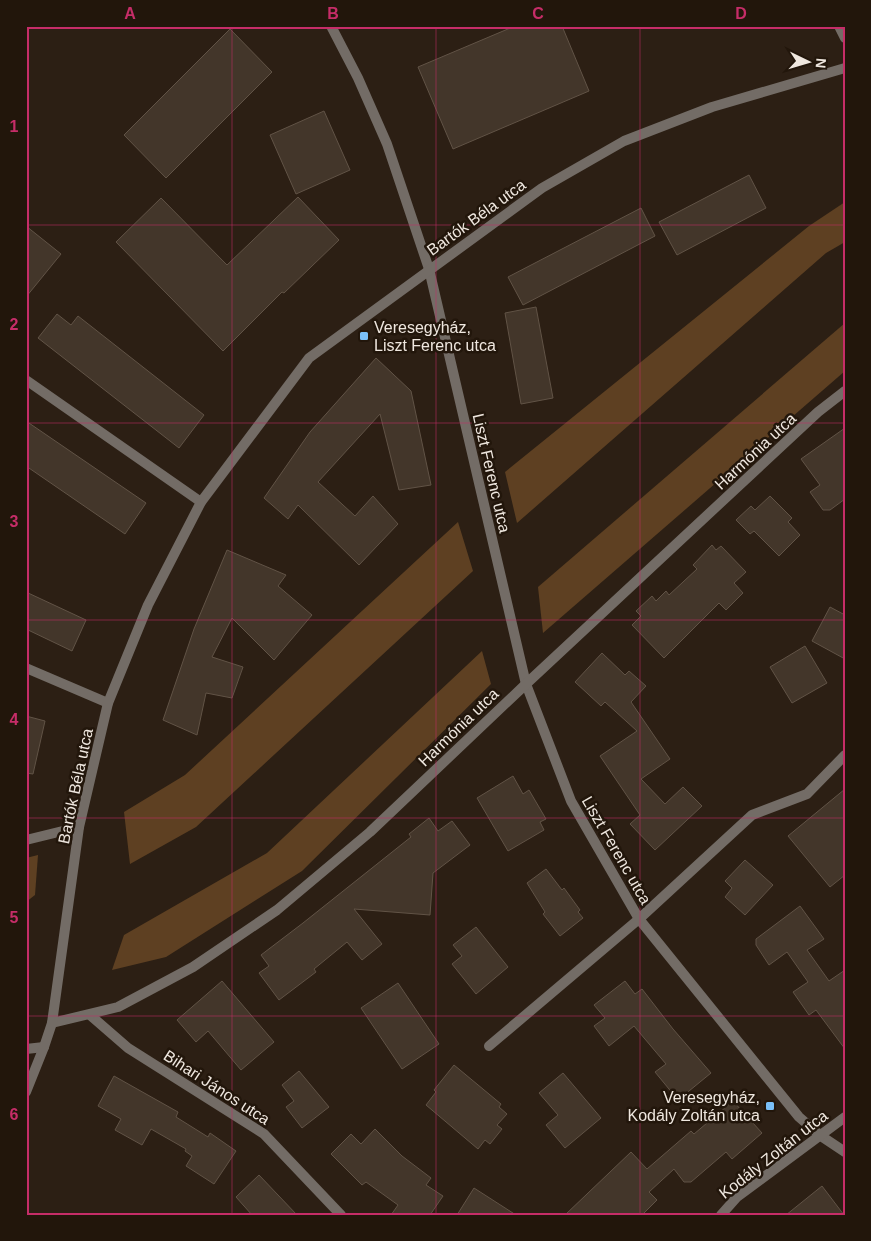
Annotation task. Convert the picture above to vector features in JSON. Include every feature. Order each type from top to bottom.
[{"type":"street","name":"Liszt Ferenc utca","points":[[330,26],[358,78],[387,144],[429,269],[526,684],[571,801],[639,918],[799,1117],[820,1136],[845,1152]]},
{"type":"street","points":[[839,26],[845,38]]},
{"type":"street","name":"Bartók Béla utca","points":[[26,1092],[52,1023],[79,827],[108,703],[148,605],[201,502],[309,358],[542,188],[624,141],[712,107],[845,68]]},
{"type":"street","points":[[26,380],[201,502]]},
{"type":"street","name":"Harmónia utca","points":[[52,1023],[118,1007],[193,967],[277,910],[370,832],[818,412],[845,391]]},
{"type":"street","points":[[26,668],[108,703]]},
{"type":"street","name":"Liszt Ferenc utca","points":[[489,1046],[639,918],[752,815],[807,794],[845,755]]},
{"type":"street","points":[[26,840],[79,827]]},
{"type":"street","name":"Bihari János utca","points":[[90,1015],[128,1048],[264,1134],[341,1215]]},
{"type":"street","points":[[26,1049],[44,1047]]},
{"type":"street","name":"Kodály Zoltán utca","points":[[720,1215],[738,1197],[845,1117]]},
{"type":"shaded area","points":[[845,202],[845,242],[826,253],[517,523],[505,472],[809,226]]},
{"type":"shaded area","points":[[845,323],[845,371],[543,633],[538,587]]},
{"type":"shaded area","points":[[458,522],[473,571],[196,827],[130,864],[124,812],[185,775]]},
{"type":"shaded area","points":[[482,651],[491,684],[302,871],[166,957],[112,970],[124,935],[267,853]]},
{"type":"shaded area","points":[[38,855],[35,895],[26,902],[26,858]]},
{"type":"building","points":[[515,26],[562,26],[589,91],[453,149],[418,67]]},
{"type":"building","points":[[230,29],[272,72],[166,178],[124,135]]},
{"type":"building","points":[[324,111],[350,170],[296,194],[270,135]]},
{"type":"building","points":[[749,175],[766,208],[677,255],[659,222]]},
{"type":"building","points":[[298,197],[339,240],[284,293],[282,292],[223,351],[116,242],[161,198],[227,265]]},
{"type":"building","points":[[641,208],[655,236],[523,305],[508,277]]},
{"type":"building","points":[[26,226],[61,254],[26,297]]},
{"type":"building","points":[[536,307],[553,398],[521,404],[505,313]]},
{"type":"building","points":[[57,314],[71,325],[78,316],[204,415],[179,448],[38,338]]},
{"type":"building","points":[[376,358],[411,391],[431,485],[399,490],[380,414],[318,482],[355,516],[373,496],[398,524],[359,565],[298,505],[288,519],[264,498],[310,432]]},
{"type":"building","points":[[26,421],[146,503],[125,534],[26,466]]},
{"type":"building","points":[[845,428],[845,499],[830,510],[823,510],[810,492],[820,485],[801,459]]},
{"type":"building","points":[[770,496],[792,518],[788,522],[800,535],[779,556],[754,531],[750,534],[736,520],[751,506],[755,510]]},
{"type":"building","points":[[712,545],[716,550],[721,546],[746,572],[734,583],[743,593],[726,610],[719,603],[664,658],[632,625],[641,616],[636,611],[652,596],[656,601],[666,591],[669,595],[697,569],[693,565]]},
{"type":"building","points":[[227,550],[286,575],[278,586],[312,615],[274,660],[232,618],[212,657],[243,667],[232,698],[206,693],[197,735],[163,720],[194,629]]},
{"type":"building","points":[[26,592],[86,620],[72,651],[26,629]]},
{"type":"building","points":[[830,607],[845,615],[845,659],[812,641]]},
{"type":"building","points":[[805,646],[827,683],[792,703],[770,667]]},
{"type":"building","points":[[602,653],[625,675],[629,671],[646,686],[631,702],[670,759],[641,779],[665,804],[683,787],[702,806],[655,850],[630,824],[640,815],[600,756],[637,731],[605,702],[601,706],[575,682]]},
{"type":"building","points":[[26,716],[45,721],[33,774],[26,773]]},
{"type":"building","points":[[513,776],[523,794],[529,790],[546,819],[540,822],[544,830],[508,851],[477,798]]},
{"type":"building","points":[[845,789],[845,875],[830,887],[788,836]]},
{"type":"building","points":[[429,818],[438,831],[452,821],[470,845],[433,873],[430,915],[354,909],[382,944],[362,960],[347,942],[314,969],[316,972],[279,1000],[259,973],[269,966],[261,955],[411,837],[409,834]]},
{"type":"building","points":[[745,860],[773,885],[745,915],[725,897],[732,888],[725,881]]},
{"type":"building","points":[[546,869],[562,890],[564,888],[580,910],[578,912],[583,918],[560,936],[543,914],[545,912],[527,883]]},
{"type":"building","points":[[800,906],[824,939],[807,950],[829,981],[845,970],[845,1049],[816,1010],[809,1015],[793,992],[808,982],[787,952],[769,965],[756,945],[756,939]]},
{"type":"building","points":[[476,927],[508,967],[476,994],[452,964],[462,956],[453,945]]},
{"type":"building","points":[[222,981],[274,1042],[241,1070],[208,1031],[196,1042],[177,1020]]},
{"type":"building","points":[[625,981],[635,994],[642,989],[711,1073],[678,1100],[655,1072],[666,1064],[634,1026],[609,1046],[594,1026],[605,1018],[594,1005]]},
{"type":"building","points":[[398,983],[439,1044],[402,1069],[361,1008]]},
{"type":"building","points":[[454,1065],[501,1104],[499,1107],[507,1114],[497,1125],[502,1129],[490,1144],[485,1140],[478,1149],[426,1105],[436,1092],[434,1090]]},
{"type":"building","points":[[299,1071],[329,1107],[302,1128],[286,1107],[294,1101],[282,1085]]},
{"type":"building","points":[[563,1073],[601,1118],[565,1148],[546,1125],[558,1115],[539,1093]]},
{"type":"building","points":[[114,1076],[178,1112],[176,1117],[208,1137],[210,1133],[236,1151],[214,1184],[186,1166],[192,1156],[185,1151],[186,1149],[151,1129],[142,1145],[115,1130],[121,1119],[98,1106]]},
{"type":"building","points":[[733,1101],[762,1133],[732,1159],[726,1152],[691,1182],[684,1182],[674,1169],[649,1192],[657,1200],[642,1215],[565,1215],[631,1152],[647,1169],[691,1131],[694,1134]]},
{"type":"building","points":[[375,1129],[402,1156],[431,1178],[426,1185],[443,1196],[430,1215],[391,1215],[398,1205],[366,1182],[362,1185],[331,1154],[351,1134],[361,1144]]},
{"type":"building","points":[[259,1175],[297,1215],[252,1215],[236,1197]]},
{"type":"building","points":[[822,1186],[844,1215],[786,1215]]},
{"type":"building","points":[[474,1188],[516,1215],[457,1215]]},
{"type":"place","name":"Veresegyház, Liszt Ferenc utca","points":[[364,336]]},
{"type":"place","name":"Veresegyház, Kodály Zoltán utca","points":[[770,1106]]}]
